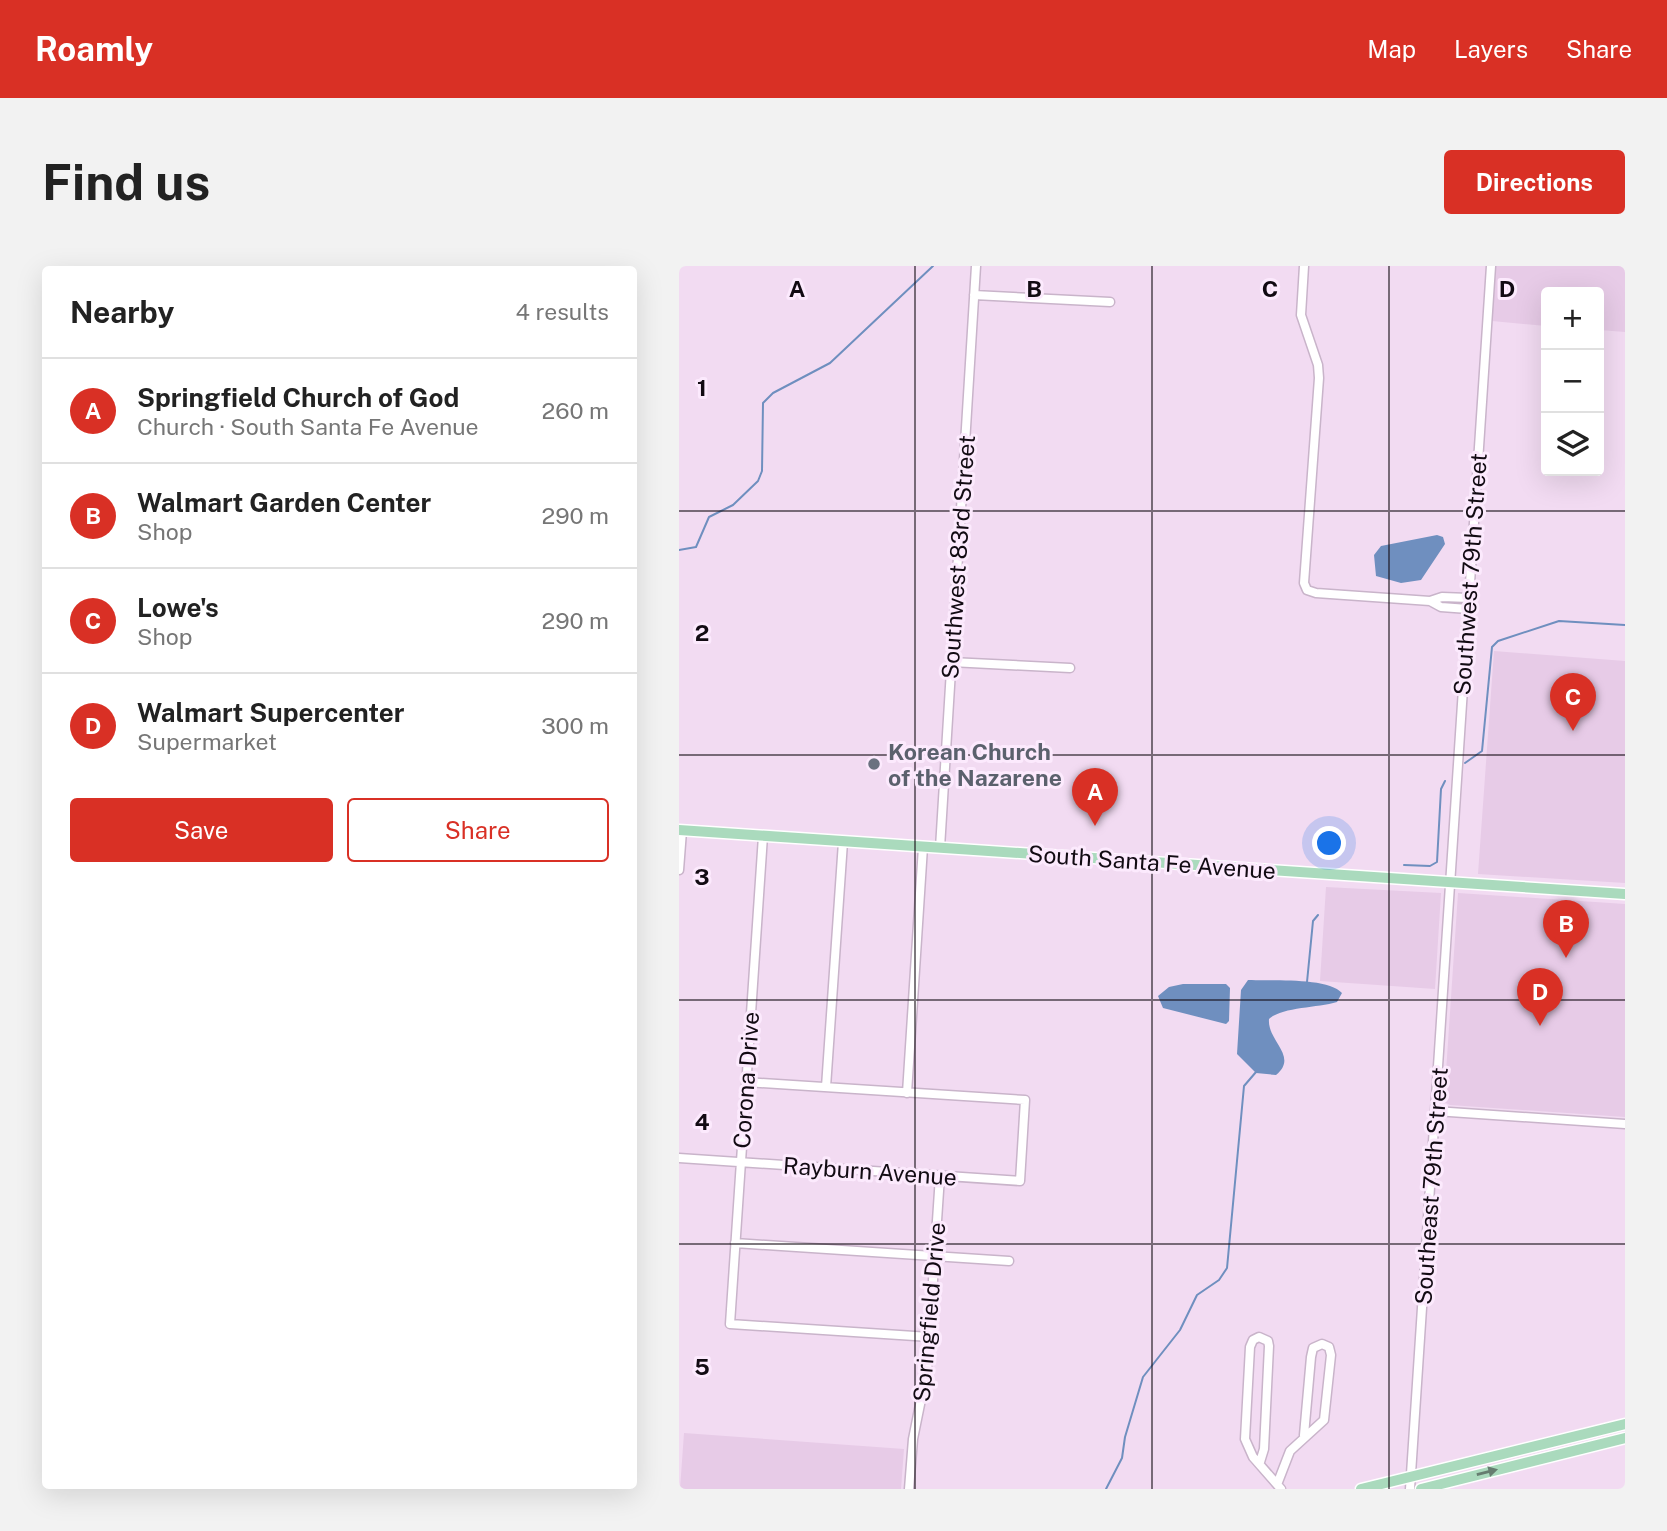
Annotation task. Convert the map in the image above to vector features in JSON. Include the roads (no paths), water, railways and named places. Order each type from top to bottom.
[{"type":"main road","name":"South Santa Fe Avenue","points":[[680,830],[1625,894]]},
{"type":"main road","points":[[1361,1489],[1625,1424]]},
{"type":"main road","points":[[1421,1489],[1625,1438]]},
{"type":"street","name":"Southwest 83rd Street","points":[[940,848],[977,266]]},
{"type":"street","points":[[1304,266],[1301,315],[1318,365],[1319,377],[1305,559],[1304,583],[1307,590],[1316,593],[1430,601],[1442,597],[1469,598]]},
{"type":"street","name":"Southwest 79th Street","points":[[1449,882],[1490,266]]},
{"type":"street","points":[[974,295],[1110,302]]},
{"type":"street","points":[[1430,601],[1441,607],[1468,609]]},
{"type":"street","points":[[951,662],[1070,668]]},
{"type":"street","points":[[679,870],[680,830]]},
{"type":"street","name":"Corona Drive","points":[[763,836],[730,1324],[930,1337]]},
{"type":"street","points":[[826,1087],[843,842]]},
{"type":"street","points":[[746,1082],[907,1093],[923,847]]},
{"type":"street","name":"Southeast 79th Street","points":[[1411,1489],[1449,882]]},
{"type":"street","name":"Rayburn Avenue","points":[[679,1158],[1020,1181],[1025,1100],[907,1093]]},
{"type":"street","points":[[1435,1111],[1625,1124]]},
{"type":"street","name":"Springfield Drive","points":[[909,1489],[913,1439],[924,1395],[930,1337],[940,1176]]},
{"type":"street","points":[[735,1243],[1009,1261]]},
{"type":"street","points":[[1260,1462],[1264,1449],[1269,1346],[1268,1341],[1259,1337],[1252,1340],[1245,1439],[1249,1450],[1268,1477],[1279,1486],[1290,1451],[1304,1435],[1320,1426],[1326,1414],[1331,1354],[1327,1345],[1317,1345],[1311,1357],[1304,1435]]},
{"type":"water","points":[[1437,535],[1443,537],[1445,544],[1421,580],[1401,583],[1376,576],[1374,555],[1381,546]]},
{"type":"water","points":[[1248,980],[1312,982],[1325,984],[1342,993],[1337,1002],[1282,1012],[1269,1019],[1272,1034],[1284,1061],[1276,1075],[1256,1073],[1237,1054],[1241,990]]},
{"type":"water","points":[[1183,984],[1226,984],[1230,988],[1229,1021],[1226,1024],[1163,1008],[1158,996],[1169,987]]},
{"type":"waterway","points":[[679,550],[696,547],[709,517],[733,505],[758,481],[762,471],[763,403],[773,393],[830,363],[933,266]]},
{"type":"waterway","points":[[1465,763],[1482,751],[1492,647],[1498,641],[1559,621],[1625,625]]},
{"type":"waterway","points":[[1404,865],[1430,866],[1437,862],[1441,789],[1445,781]]},
{"type":"waterway","points":[[1307,982],[1313,921],[1318,915]]},
{"type":"waterway","points":[[1106,1489],[1122,1458],[1125,1437],[1143,1377],[1180,1330],[1197,1295],[1219,1280],[1227,1268],[1244,1086],[1256,1072]]},
{"type":"place","name":"Lowe's","points":[[1573,731]]},
{"type":"place","name":"Korean Church of the Nazarene","points":[[874,764]]},
{"type":"place","name":"Springfield Church of God","points":[[1095,826]]},
{"type":"place","name":"Walmart Garden Center","points":[[1566,958]]},
{"type":"place","name":"Walmart Supercenter","points":[[1540,1026]]}]
